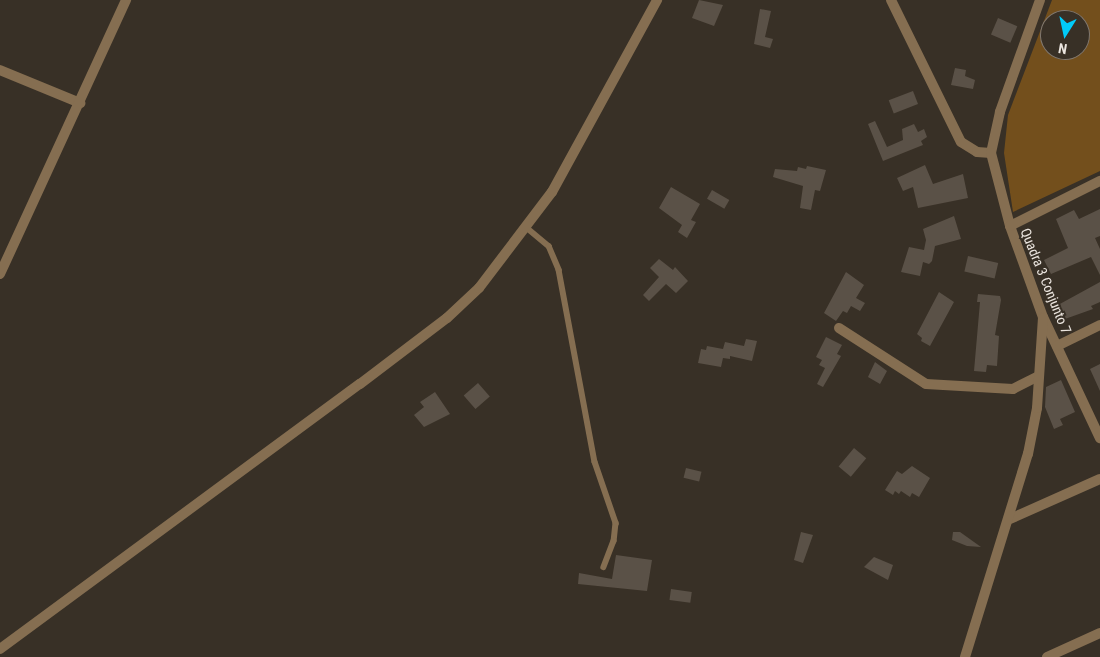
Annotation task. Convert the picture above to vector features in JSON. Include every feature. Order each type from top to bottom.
[{"type":"street","points":[[0,274],[126,0]]},
{"type":"street","points":[[0,649],[447,318],[479,288],[526,227],[576,151],[656,0]]},
{"type":"street","points":[[891,0],[961,142],[977,152],[991,153],[1000,112],[1040,0]]},
{"type":"street","points":[[0,70],[80,103]]},
{"type":"street","name":"Quadra 3 Conjunto 7","points":[[991,153],[1010,226],[1043,317],[1100,438]]},
{"type":"street","points":[[1010,226],[1100,181]]},
{"type":"street","points":[[965,657],[1010,519],[1033,434],[1043,317]]},
{"type":"street","points":[[1057,346],[1100,325]]},
{"type":"street","points":[[839,328],[926,384],[1013,389],[1039,376]]},
{"type":"street","points":[[1010,519],[1100,479]]},
{"type":"street","points":[[1053,656],[1100,632]]},
{"type":"lane","points":[[526,227],[548,246],[559,270],[595,462],[616,523],[614,541],[604,566]]},
{"type":"shaded area","points":[[1052,0],[1100,0],[1100,171],[1013,212],[1004,153],[1008,115],[1040,31],[1040,60],[1090,60],[1090,10],[1048,10]]},
{"type":"building","points":[[699,0],[723,5],[714,26],[692,18]]},
{"type":"building","points":[[760,9],[771,11],[765,37],[773,39],[770,48],[754,44]]},
{"type":"building","points":[[998,18],[1017,26],[1010,43],[991,35]]},
{"type":"building","points":[[955,68],[966,70],[965,76],[975,80],[973,89],[951,85]]},
{"type":"building","points":[[913,91],[918,104],[894,113],[889,100]]},
{"type":"building","points":[[875,121],[887,147],[903,140],[902,129],[914,124],[918,132],[924,129],[927,137],[921,141],[923,145],[883,161],[868,124]]},
{"type":"building","points":[[925,165],[933,184],[963,174],[968,198],[918,208],[913,187],[903,191],[897,178]]},
{"type":"building","points":[[807,166],[826,170],[820,191],[815,190],[811,210],[800,208],[803,186],[773,177],[775,169],[797,171],[798,167],[806,169]]},
{"type":"building","points":[[671,187],[700,204],[691,220],[696,222],[687,238],[678,232],[682,225],[659,208]]},
{"type":"building","points":[[712,190],[729,200],[724,209],[707,199]]},
{"type":"building","points":[[1100,209],[1100,236],[1095,238],[1100,249],[1100,275],[1091,257],[1051,274],[1044,260],[1068,248],[1056,219],[1074,210],[1079,219]]},
{"type":"building","points":[[954,216],[961,239],[935,246],[932,261],[929,264],[923,262],[920,276],[901,272],[909,247],[924,250],[926,240],[923,229]]},
{"type":"building","points":[[968,256],[998,263],[995,279],[964,272]]},
{"type":"building","points":[[659,259],[673,270],[675,267],[688,281],[676,293],[666,284],[649,301],[643,295],[659,277],[650,268]]},
{"type":"building","points":[[846,272],[864,285],[856,298],[865,303],[860,311],[851,306],[847,313],[843,311],[836,321],[824,313]]},
{"type":"building","points":[[1100,282],[1100,302],[1091,306],[1093,309],[1065,319],[1058,305]]},
{"type":"building","points":[[939,292],[954,302],[930,346],[921,341],[922,338],[917,334]]},
{"type":"building","points":[[978,294],[1000,296],[1001,300],[995,335],[999,336],[997,366],[987,365],[986,372],[974,371],[980,302],[977,302]]},
{"type":"building","points":[[826,337],[842,345],[837,354],[841,356],[823,387],[817,384],[825,368],[819,365],[822,360],[816,357]]},
{"type":"building","points":[[746,339],[757,341],[752,361],[730,356],[730,359],[723,358],[721,367],[698,363],[701,349],[706,350],[707,346],[723,349],[725,342],[744,346]]},
{"type":"building","points":[[875,362],[887,371],[880,384],[868,377]]},
{"type":"building","points":[[1100,364],[1100,391],[1090,369]]},
{"type":"building","points":[[1061,380],[1075,412],[1060,419],[1063,425],[1054,429],[1045,407],[1046,387]]},
{"type":"building","points":[[478,383],[490,397],[475,409],[464,395]]},
{"type":"building","points":[[435,392],[450,414],[424,427],[414,415],[424,407],[420,402]]},
{"type":"building","points":[[854,448],[866,458],[851,477],[839,466]]},
{"type":"building","points":[[912,466],[930,478],[919,497],[912,493],[910,497],[901,491],[899,494],[895,491],[893,495],[885,490],[897,471],[902,474]]},
{"type":"building","points":[[686,468],[702,472],[699,482],[684,478]]},
{"type":"building","points":[[801,532],[813,535],[803,563],[794,560]]},
{"type":"building","points":[[953,532],[960,532],[981,547],[967,546],[952,540]]},
{"type":"building","points":[[616,555],[652,560],[647,591],[578,584],[579,573],[612,579]]},
{"type":"building","points":[[874,557],[893,565],[888,580],[864,567]]},
{"type":"building","points":[[671,589],[692,592],[690,603],[669,600]]}]
